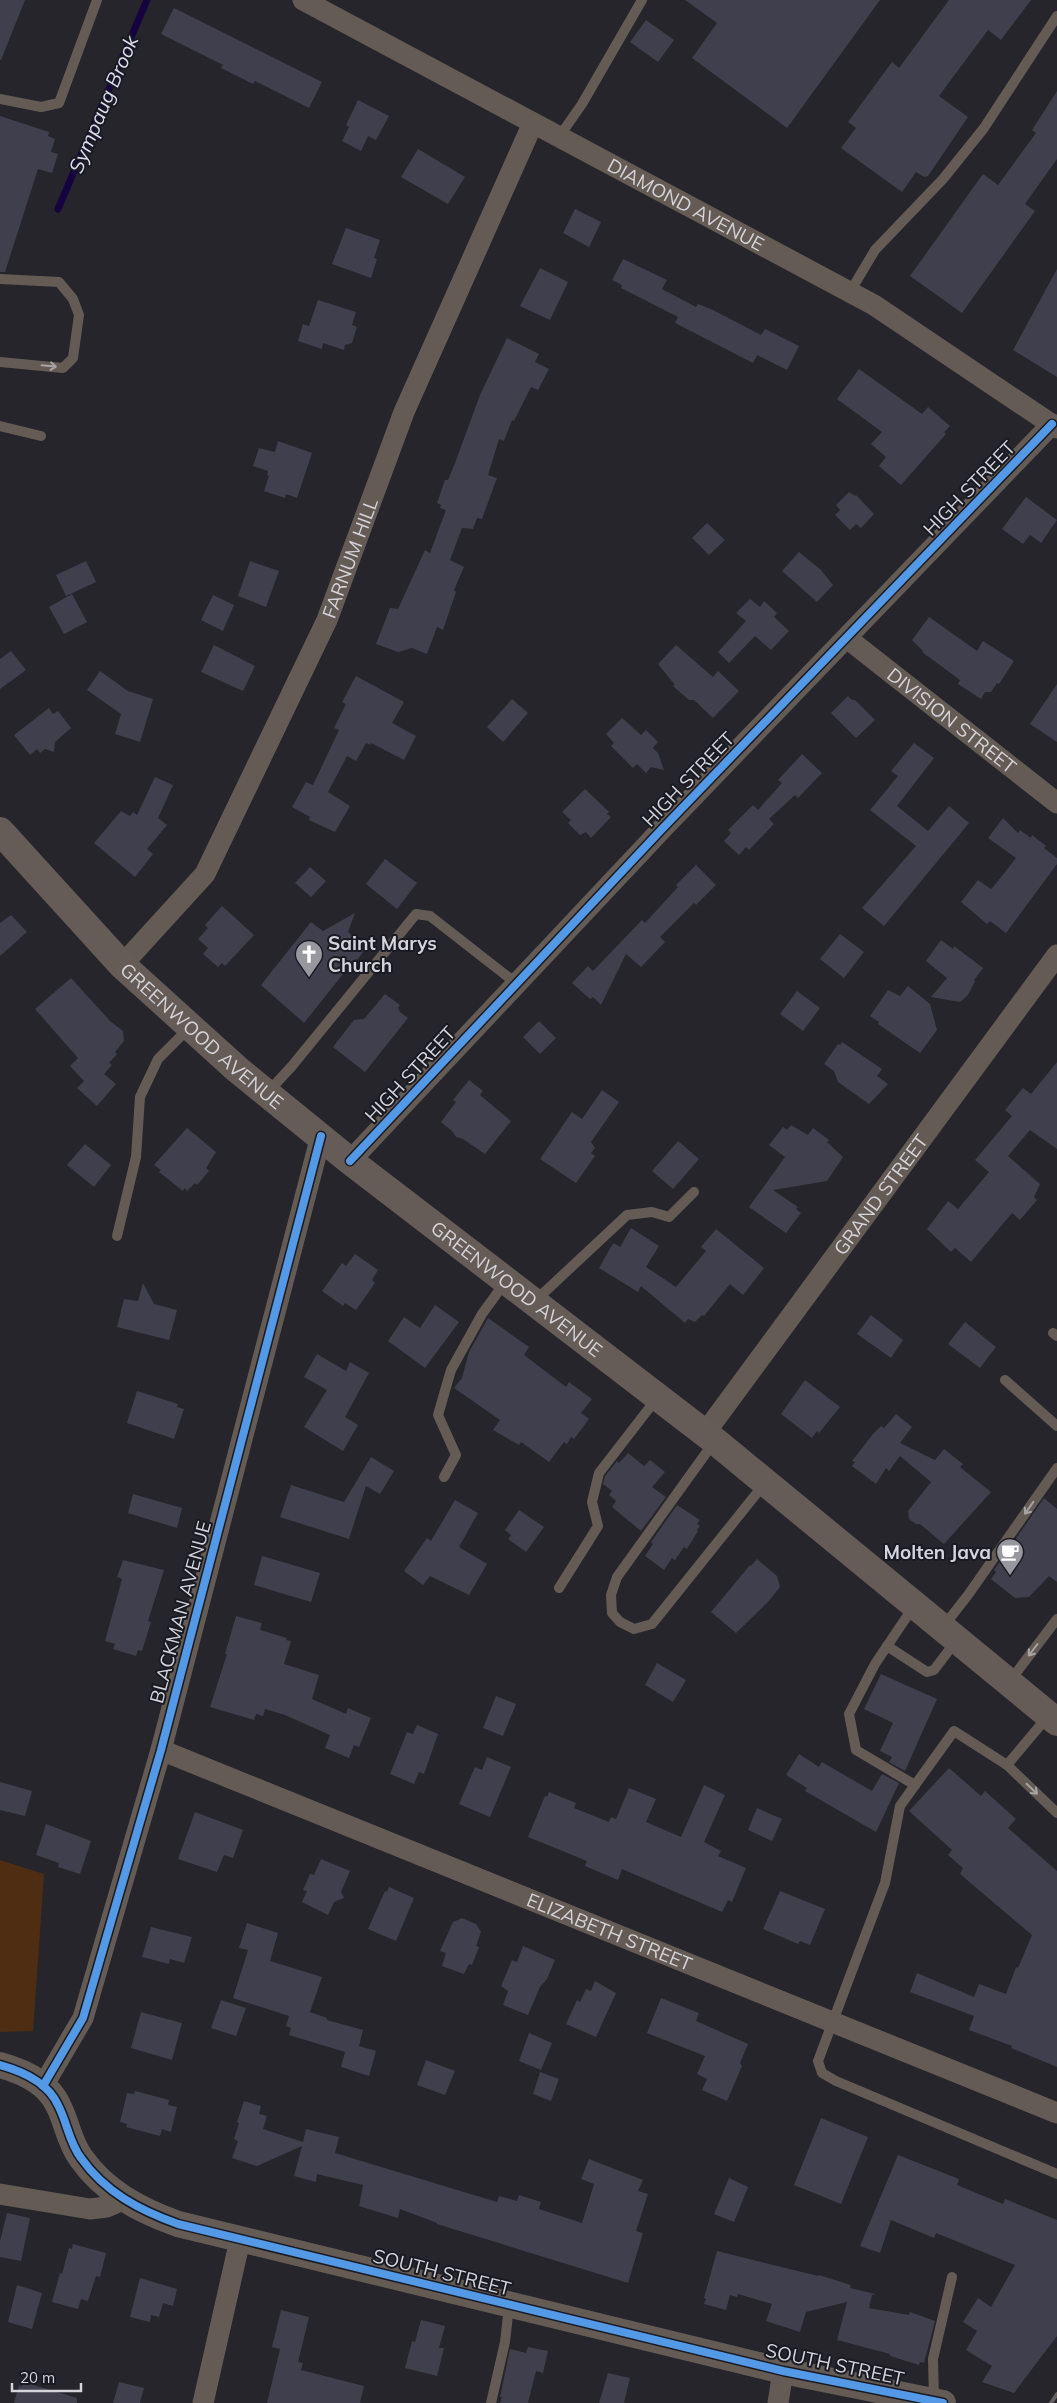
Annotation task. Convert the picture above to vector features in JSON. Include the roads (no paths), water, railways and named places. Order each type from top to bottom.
[{"type":"main road","name":"GREENWOOD AVENUE","points":[[0,831],[122,965],[267,1093],[350,1161],[710,1437],[1053,1718]]},
{"type":"street","name":"DIAMOND AVENUE","points":[[303,0],[874,305],[1055,426]]},
{"type":"street","name":"FARNUM HILL","points":[[122,965],[205,874],[213,858],[327,620],[404,412],[533,123]]},
{"type":"street","name":"HIGH STREET","points":[[350,1161],[662,829],[1055,426]]},
{"type":"street","name":"DIVISION STREET","points":[[848,639],[1057,803]]},
{"type":"street","name":"GRAND STREET","points":[[710,1437],[1057,955]]},
{"type":"street","name":"BLACKMAN AVENUE","points":[[43,2086],[83,2018],[160,1750],[321,1136]]},
{"type":"street","name":"ELIZABETH STREET","points":[[160,1750],[1057,2114]]},
{"type":"street","name":"SOUTH STREET","points":[[0,2065],[18,2070],[43,2086],[58,2105],[70,2138],[81,2158],[123,2200],[147,2213],[178,2224],[240,2240],[783,2371],[939,2402]]},
{"type":"street","points":[[0,2194],[90,2209],[106,2207],[123,2200]]},
{"type":"street","points":[[202,2403],[240,2240]]},
{"type":"street","points":[[778,2403],[783,2371]]},
{"type":"lane","points":[[0,99],[40,107],[58,103],[96,0]]},
{"type":"lane","points":[[559,137],[582,104],[642,0]]},
{"type":"lane","points":[[850,292],[875,250],[943,179],[984,128],[1057,16]]},
{"type":"lane","points":[[0,279],[59,282],[73,299],[79,315],[73,358],[62,368],[0,362]]},
{"type":"lane","points":[[0,426],[41,436]]},
{"type":"lane","points":[[267,1093],[292,1066],[416,914],[430,916],[517,984]]},
{"type":"lane","points":[[117,1236],[136,1157],[140,1097],[158,1059],[190,1026]]},
{"type":"lane","points":[[534,1302],[627,1215],[652,1212],[670,1217],[694,1192]]},
{"type":"lane","points":[[444,1476],[456,1455],[438,1415],[451,1370],[482,1314],[506,1281]]},
{"type":"lane","points":[[1005,1380],[1057,1426]]},
{"type":"lane","points":[[559,1588],[598,1526],[592,1502],[599,1473],[658,1397]]},
{"type":"lane","points":[[710,1437],[617,1576],[611,1595],[612,1613],[620,1622],[634,1629],[652,1624],[766,1482]]},
{"type":"lane","points":[[887,1646],[926,1672],[934,1670],[968,1595],[1057,1468]]},
{"type":"lane","points":[[915,1604],[875,1664],[849,1714],[856,1750],[915,1785]]},
{"type":"lane","points":[[1010,1681],[1057,1618]]},
{"type":"lane","points":[[1007,1765],[1053,1718]]},
{"type":"lane","points":[[1057,1813],[1007,1765],[954,1731],[900,1806],[886,1883],[818,2061],[822,2073],[1057,2174]]},
{"type":"lane","points":[[939,2402],[933,2359],[952,2277]]},
{"type":"lane","points":[[492,2403],[510,2305]]},
{"type":"waterway","name":"Sympaug Brook","points":[[58,209],[147,0]]},
{"type":"railway","points":[[1051,2403],[1057,2394]]},
{"type":"place","name":"Saint Marys Church","points":[[309,978]]},
{"type":"place","name":"Molten Java","points":[[1010,1576]]}]
